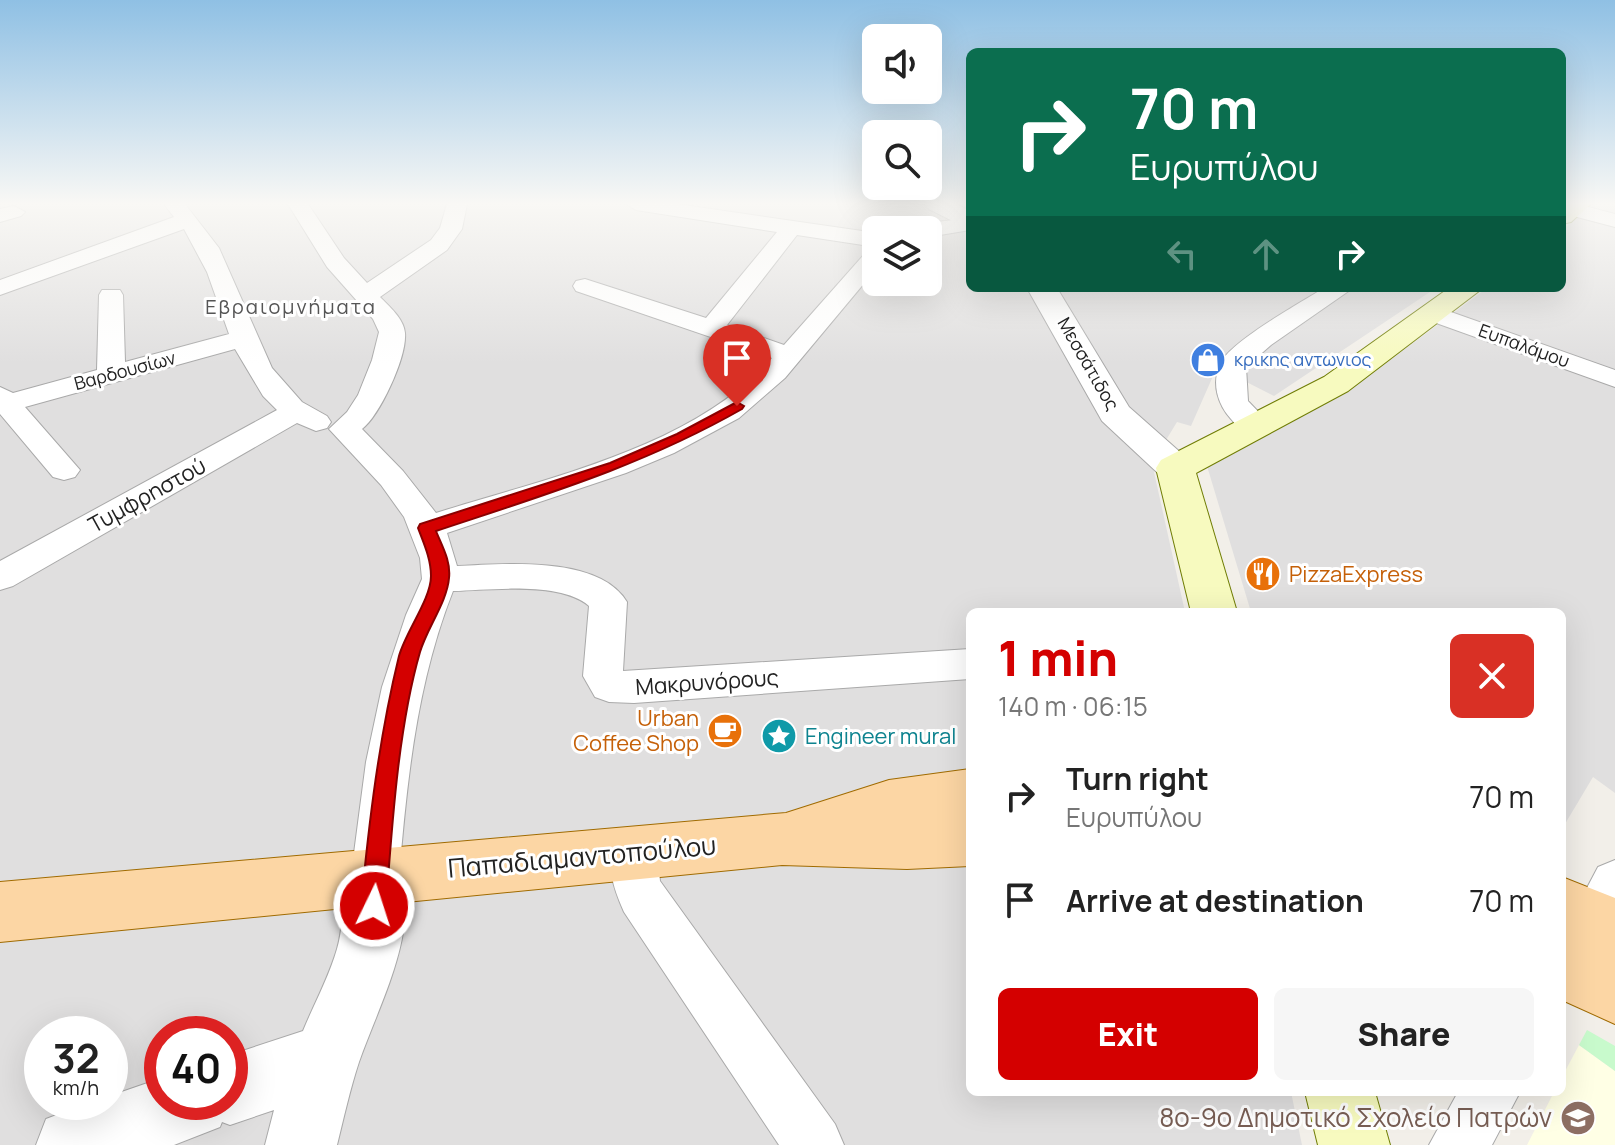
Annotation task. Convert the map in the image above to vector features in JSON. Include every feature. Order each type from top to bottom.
[{"type":"main road","points":[[1213,608],[1175,468],[1336,384],[1463,292]]},
{"type":"main road","name":"Παπαδιαμαντοπούλου","points":[[782,839],[851,815],[912,801],[966,794]]},
{"type":"main road","name":"Παπαδιαμαντοπούλου","points":[[0,912],[782,839],[891,843],[966,840]]},
{"type":"main road","points":[[1341,1096],[1354,1145]]},
{"type":"street","points":[[0,288],[72,257]]},
{"type":"street","points":[[213,257],[242,339],[274,396],[295,412],[318,423],[344,429],[399,485],[426,528],[439,560],[440,579],[410,651],[384,795],[368,951],[315,1088],[301,1145]]},
{"type":"street","points":[[332,257],[391,327],[391,341],[367,406],[344,429]]},
{"type":"street","points":[[366,295],[421,257]]},
{"type":"street","points":[[711,329],[768,257]]},
{"type":"street","points":[[426,528],[587,477],[663,446],[745,401],[862,271]]},
{"type":"street","points":[[585,286],[789,355]]},
{"type":"street","name":"Μεσσάτιδος","points":[[1044,292],[1115,413],[1175,468]]},
{"type":"street","points":[[1258,427],[1239,414],[1231,394],[1231,375],[1236,360],[1262,339],[1335,292]]},
{"type":"street","points":[[111,295],[111,375]]},
{"type":"street","name":"Ευπαλάμου","points":[[1434,314],[1615,379]]},
{"type":"street","name":"Βαρδουσίων","points":[[4,400],[242,339]]},
{"type":"street","points":[[4,400],[64,470]]},
{"type":"street","name":"Τυμφρηστού","points":[[0,577],[295,412]]},
{"type":"street","name":"Μακρυνόρους","points":[[440,579],[529,578],[576,584],[597,591],[608,602],[603,676],[609,686],[966,664]]},
{"type":"street","points":[[633,854],[636,882],[641,895],[814,1145]]},
{"type":"street","points":[[248,1084],[326,1058]]},
{"type":"street","points":[[1459,1145],[1489,1096]]},
{"type":"street","points":[[72,1145],[144,1120]]},
{"type":"shaded area","points":[[0,257],[862,257],[862,296],[942,296],[942,257],[966,257],[966,292],[1430,292],[1274,396],[1217,367],[1191,426],[1177,422],[1152,463],[1184,608],[966,608],[966,1096],[1292,1096],[1302,1145],[0,1145]]},
{"type":"shaded area","points":[[1566,257],[1615,257],[1615,793],[1593,777],[1566,822],[1566,608],[1250,608],[1207,466],[1370,375],[1482,292],[1566,292]]},
{"type":"shaded area","name":"8o-9ο Δημοτικό Σχολείο Πατρών","points":[[1579,1045],[1615,1071],[1615,1145],[1527,1145],[1552,1096],[1566,1096],[1566,1069]]},
{"type":"green space","points":[[1587,1030],[1615,1046],[1615,1071],[1579,1045]]},
{"type":"place","name":"κρικης αντωνιος","points":[[1208,360]]},
{"type":"place","name":"PizzaExpress","points":[[1263,574]]},
{"type":"place","name":"Urban Coffee Shop","points":[[725,731]]},
{"type":"place","name":"Engineer mural","points":[[779,736]]},
{"type":"place","name":"8o-9ο Δημοτικό Σχολείο Πατρών","points":[[1578,1118]]},
{"type":"district","name":"Εβραιομνήματα","points":[[291,307]]},
{"type":"route","points":[[374,906],[382,810],[399,703],[410,651],[440,579],[439,560],[426,528],[587,477],[683,437],[737,406]]}]
